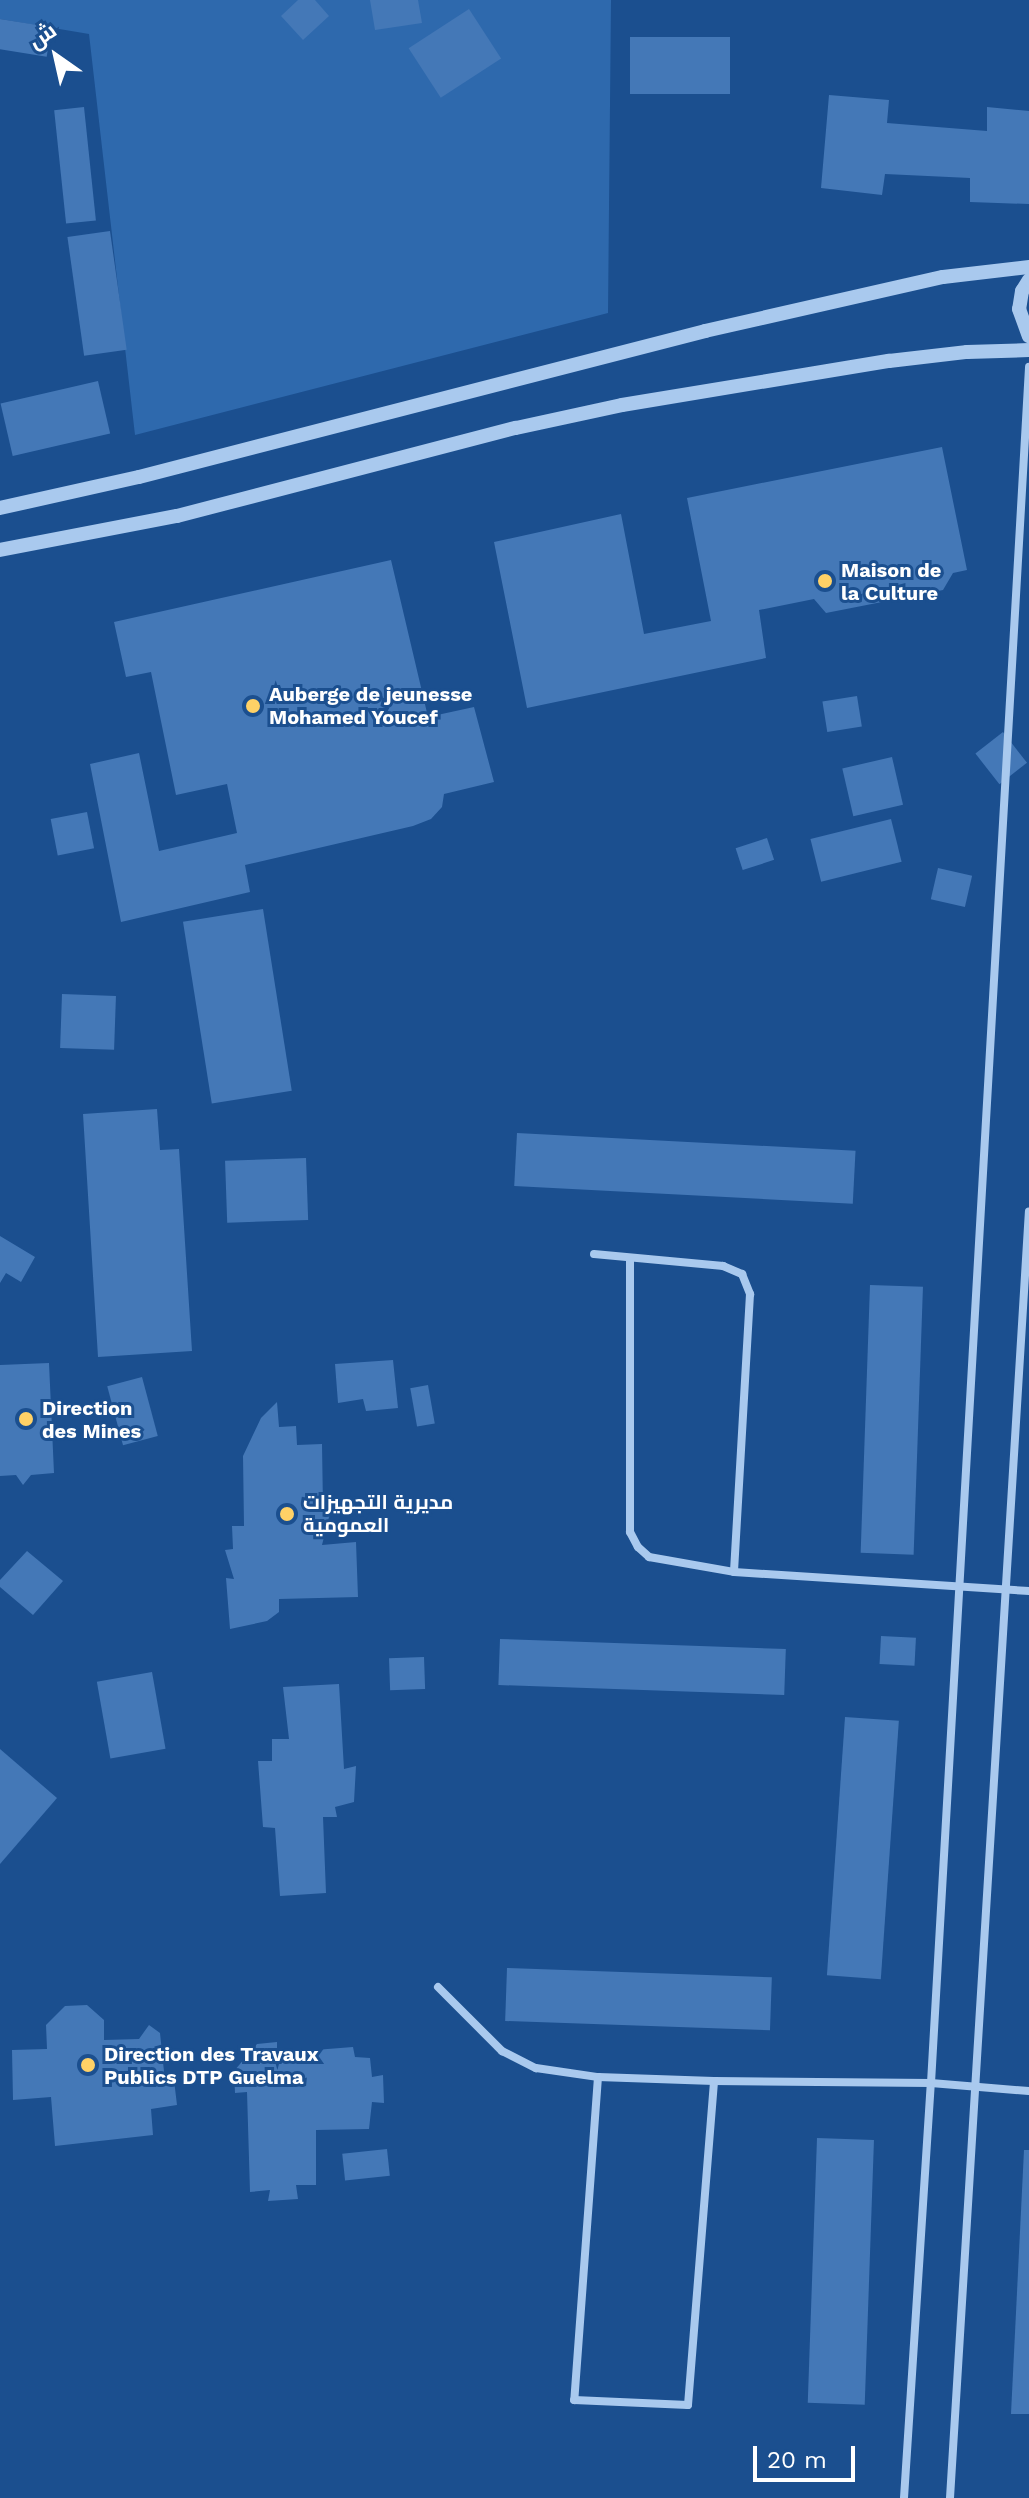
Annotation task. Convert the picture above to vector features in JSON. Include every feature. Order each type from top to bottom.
[{"type":"street","points":[[0,508],[139,477],[705,331],[943,277],[1027,273],[1019,309],[1029,349],[889,361],[622,405],[516,428],[177,516],[0,550]]},
{"type":"street","points":[[904,2498],[931,2083],[1029,367]]},
{"type":"street","points":[[950,2498],[1029,1211]]},
{"type":"street","points":[[594,1254],[723,1266],[742,1274],[750,1294],[734,1572]]},
{"type":"street","points":[[630,1258],[630,1532],[638,1547],[649,1557],[734,1572],[1029,1591]]},
{"type":"street","points":[[438,1987],[502,2051],[536,2068],[598,2077],[931,2083],[1029,2091]]},
{"type":"street","points":[[598,2077],[574,2400],[688,2405],[714,2081]]},
{"type":"shaded area","points":[[0,0],[611,0],[608,313],[135,435],[89,34],[0,19]]},
{"type":"building","points":[[298,0],[315,0],[329,16],[303,40],[281,16]]},
{"type":"building","points":[[370,0],[418,0],[422,23],[375,30]]},
{"type":"building","points":[[469,9],[501,58],[441,98],[409,48]]},
{"type":"building","points":[[0,19],[51,27],[47,57],[0,49]]},
{"type":"building","points":[[630,37],[730,37],[730,94],[630,94]]},
{"type":"building","points":[[829,95],[889,100],[887,123],[987,131],[987,107],[1029,111],[1029,204],[970,202],[970,178],[885,174],[882,195],[821,188]]},
{"type":"building","points":[[84,107],[96,220],[66,224],[54,110]]},
{"type":"building","points":[[110,231],[127,350],[84,356],[67,237]]},
{"type":"building","points":[[98,381],[110,434],[13,456],[1,403]]},
{"type":"building","name":"Maison de la Culture","points":[[942,447],[967,570],[953,573],[943,590],[826,613],[814,599],[759,610],[766,658],[527,708],[494,542],[621,514],[644,634],[711,621],[687,498]]},
{"type":"building","points":[[391,560],[428,717],[474,707],[494,782],[444,794],[442,807],[431,819],[413,826],[245,865],[250,892],[121,922],[90,764],[139,753],[159,851],[237,833],[227,784],[176,795],[151,672],[126,677],[114,622]]},
{"type":"building","points":[[857,696],[862,727],[827,732],[822,701]]},
{"type":"building","points":[[1003,732],[1027,763],[999,784],[975,754]]},
{"type":"building","points":[[892,757],[903,805],[853,816],[842,768]]},
{"type":"building","points":[[87,812],[94,848],[58,855],[51,819]]},
{"type":"building","points":[[891,819],[902,862],[821,882],[810,839]]},
{"type":"building","points":[[767,838],[774,860],[743,870],[736,848]]},
{"type":"building","points":[[938,868],[972,876],[965,907],[931,899]]},
{"type":"building","points":[[263,909],[292,1091],[212,1103],[183,922]]},
{"type":"building","points":[[62,994],[116,996],[114,1050],[60,1048]]},
{"type":"building","points":[[157,1109],[160,1150],[179,1149],[192,1351],[98,1357],[83,1114]]},
{"type":"building","points":[[517,1133],[856,1151],[853,1204],[514,1186]]},
{"type":"building","points":[[306,1158],[308,1220],[227,1223],[225,1161]]},
{"type":"building","points":[[0,1236],[35,1257],[21,1282],[6,1273],[0,1283]]},
{"type":"building","points":[[870,1285],[923,1287],[914,1555],[861,1553]]},
{"type":"building","points":[[393,1360],[398,1408],[366,1411],[363,1399],[338,1403],[335,1364]]},
{"type":"building","name":"Direction des Mines","points":[[49,1363],[54,1473],[31,1475],[23,1485],[16,1475],[0,1476],[0,1365]]},
{"type":"building","points":[[142,1377],[158,1436],[123,1445],[107,1386]]},
{"type":"building","points":[[428,1385],[435,1423],[417,1427],[410,1388]]},
{"type":"building","name":"مديرية التجهيزات العمومية","points":[[277,1402],[279,1427],[296,1426],[297,1445],[322,1444],[323,1507],[331,1509],[322,1545],[356,1542],[358,1597],[279,1599],[279,1612],[267,1621],[230,1629],[226,1578],[234,1579],[225,1550],[233,1549],[232,1526],[244,1526],[243,1456],[261,1418]]},
{"type":"building","points":[[27,1551],[63,1581],[33,1615],[0,1587],[0,1580]]},
{"type":"building","points":[[881,1636],[916,1638],[914,1666],[880,1664]]},
{"type":"building","points":[[500,1639],[786,1649],[784,1695],[498,1685]]},
{"type":"building","points":[[424,1657],[425,1689],[390,1690],[389,1658]]},
{"type":"building","points":[[152,1672],[166,1749],[110,1759],[97,1682]]},
{"type":"building","points":[[339,1684],[344,1769],[356,1766],[354,1802],[335,1807],[337,1817],[323,1817],[326,1893],[280,1896],[275,1828],[263,1827],[258,1761],[272,1761],[272,1739],[289,1739],[283,1687]]},
{"type":"building","points":[[845,1717],[899,1721],[881,1979],[827,1975]]},
{"type":"building","points":[[0,1749],[57,1798],[0,1864]]},
{"type":"building","points":[[507,1968],[772,1977],[770,2030],[505,2021]]},
{"type":"building","name":"Direction des Travaux Publics DTP Guelma","points":[[87,2005],[104,2020],[104,2040],[139,2039],[149,2025],[160,2033],[165,2081],[174,2080],[177,2105],[151,2109],[153,2135],[55,2146],[51,2097],[13,2100],[12,2050],[47,2049],[46,2025],[65,2006]]},
{"type":"building","points":[[277,2042],[277,2053],[353,2047],[355,2057],[370,2058],[372,2077],[383,2075],[384,2103],[372,2102],[369,2129],[316,2130],[316,2185],[296,2185],[298,2199],[268,2201],[270,2190],[250,2192],[247,2092],[235,2093],[234,2071],[257,2044]]},
{"type":"building","points":[[817,2138],[874,2140],[865,2405],[808,2403]]},
{"type":"building","points":[[387,2149],[390,2176],[345,2181],[342,2154]]},
{"type":"building","points":[[1024,2150],[1029,2150],[1029,2414],[1011,2414]]},
{"type":"place","name":"Maison de la Culture","points":[[825,581]]},
{"type":"place","name":"Auberge de jeunesse Mohamed Youcef","points":[[253,706]]},
{"type":"place","name":"Direction des Mines","points":[[26,1419]]},
{"type":"place","name":"مديرية التجهيزات العمومية","points":[[287,1514]]},
{"type":"place","name":"Direction des Travaux Publics DTP Guelma","points":[[88,2065]]}]
